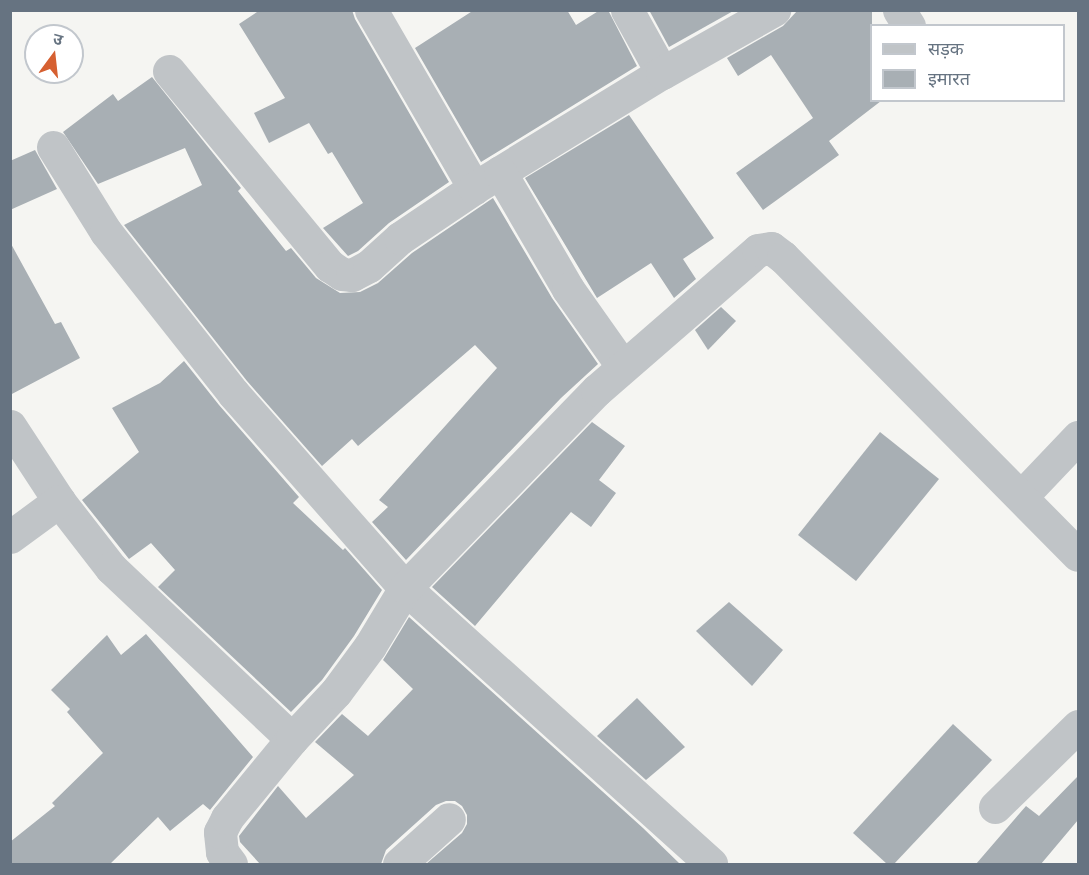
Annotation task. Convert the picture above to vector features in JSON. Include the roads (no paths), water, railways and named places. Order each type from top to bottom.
[{"type":"street","points":[[371,10],[487,180],[624,367]]},
{"type":"street","points":[[627,10],[662,73]]},
{"type":"street","points":[[169,71],[330,266],[342,274],[352,275],[369,266],[400,238],[487,180],[662,73],[774,10]]},
{"type":"street","points":[[899,10],[908,24]]},
{"type":"street","points":[[53,147],[106,232],[233,393],[405,588],[711,864]]},
{"type":"street","points":[[231,864],[222,852],[220,832],[224,825],[292,739],[336,692],[370,646],[405,588],[624,367],[758,250],[771,248],[783,257],[1078,555]]},
{"type":"street","points":[[10,426],[59,501],[111,568],[292,739]]},
{"type":"street","points":[[1021,498],[1078,437]]},
{"type":"street","points":[[10,537],[59,501]]},
{"type":"street","points":[[994,807],[1078,726]]},
{"type":"street","points":[[399,864],[449,819]]}]
